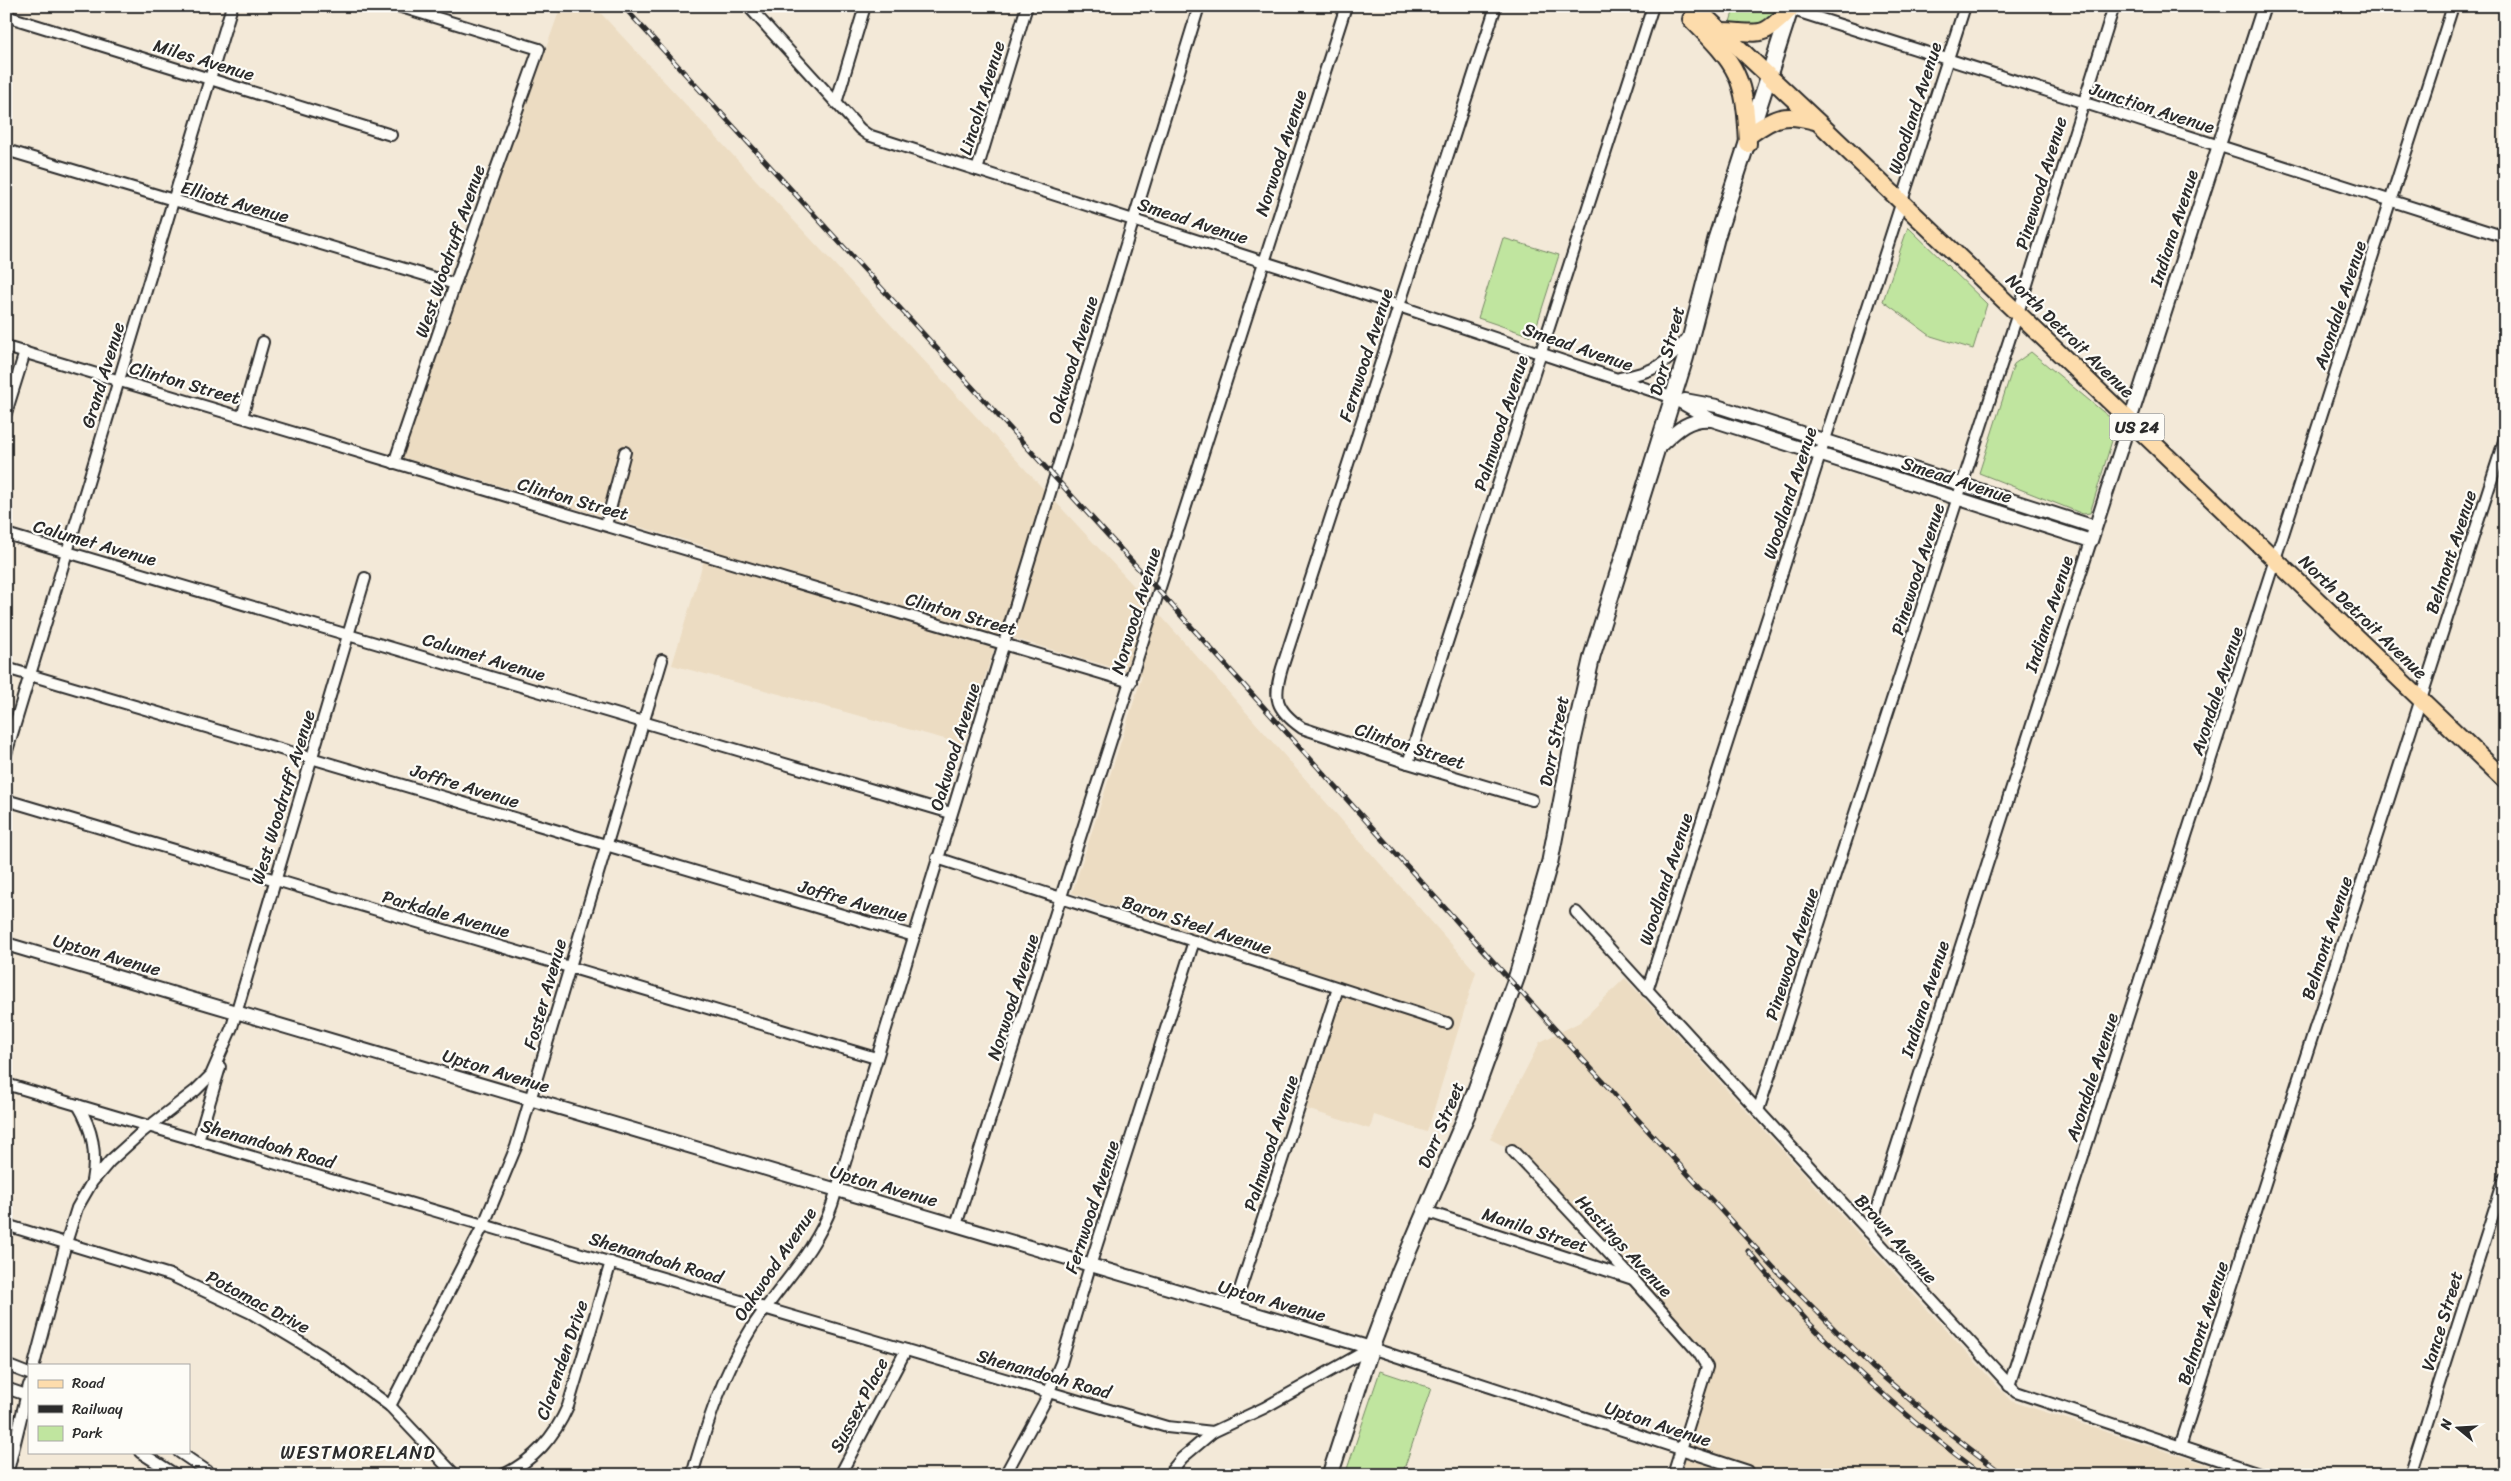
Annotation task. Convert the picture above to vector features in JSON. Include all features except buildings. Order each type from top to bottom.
[{"type":"main road","points":[[1683,6],[1690,18],[1725,53],[1741,82],[1749,139],[1780,116],[1798,116],[1819,122]]},
{"type":"main road","name":"North Detroit Avenue","points":[[1694,6],[1819,122],[1901,204],[2018,313],[2505,780]]},
{"type":"main road","points":[[1720,31],[1757,34],[1777,23],[1791,8]]},
{"type":"main road","name":"Dorr Street","points":[[1330,1475],[1371,1348],[1425,1211],[1475,1095],[1532,931],[1550,861],[1572,740],[1592,656],[1674,398],[1716,239],[1791,8]]},
{"type":"street","name":"Grand Avenue","points":[[6,754],[208,78],[232,6]]},
{"type":"street","name":"West Woodruff Avenue","points":[[394,464],[455,284],[539,49],[398,6]]},
{"type":"street","name":"Smead Avenue","points":[[748,6],[860,129],[868,135],[1262,261],[1674,398],[1717,406],[2096,527]]},
{"type":"street","points":[[836,102],[865,6]]},
{"type":"street","name":"Lincoln Avenue","points":[[977,170],[1026,6]]},
{"type":"street","name":"Oakwood Avenue","points":[[692,1475],[714,1404],[724,1379],[743,1342],[820,1233],[837,1190],[1132,220],[1199,6]]},
{"type":"street","name":"Norwood Avenue","points":[[956,1226],[1131,682],[1262,261],[1346,6]]},
{"type":"street","name":"Fernwood Avenue","points":[[1285,712],[1277,700],[1276,687],[1496,6]]},
{"type":"street","name":"Palmwood Avenue","points":[[1408,764],[1653,6]]},
{"type":"street","name":"Woodland Avenue","points":[[1647,990],[1964,6]]},
{"type":"street","name":"Pinewood Avenue","points":[[1758,1112],[2018,313],[2114,6]]},
{"type":"street","name":"Indiana Avenue","points":[[1869,1232],[2264,6]]},
{"type":"street","name":"Avondale Avenue","points":[[2009,1386],[2276,562],[2453,6]]},
{"type":"street","name":"Junction Avenue","points":[[1791,8],[1947,60],[2505,237]]},
{"type":"street","name":"Miles Avenue","points":[[6,16],[391,135]]},
{"type":"street","name":"Elliott Avenue","points":[[6,150],[455,284]]},
{"type":"street","points":[[1618,379],[1643,374],[1661,366],[1679,349],[1692,330]]},
{"type":"street","points":[[242,417],[263,342]]},
{"type":"street","name":"Clinton Street","points":[[6,347],[1131,682]]},
{"type":"street","points":[[6,413],[25,352]]},
{"type":"street","name":"Smead Avenue","points":[[1674,398],[1712,420],[2091,541]]},
{"type":"street","points":[[1658,448],[1688,423],[1705,419],[1712,420]]},
{"type":"street","name":"Belmont Avenue","points":[[2180,1447],[2505,438]]},
{"type":"street","points":[[606,525],[625,452]]},
{"type":"street","name":"Calumet Avenue","points":[[6,534],[951,813]]},
{"type":"street","name":"West Woodruff Avenue","points":[[198,1141],[365,578]]},
{"type":"street","name":"Foster Avenue","points":[[390,1406],[484,1224],[516,1147],[662,660]]},
{"type":"street","name":"Joffre Avenue","points":[[6,668],[914,936]]},
{"type":"street","name":"Clinton Street","points":[[1285,712],[1302,728],[1408,764],[1532,800]]},
{"type":"street","name":"Parkdale Avenue","points":[[6,800],[876,1058]]},
{"type":"street","name":"Baron Steel Avenue","points":[[937,858],[1447,1023]]},
{"type":"street","name":"Brown Avenue","points":[[1576,912],[2009,1386],[2022,1396],[2266,1475]]},
{"type":"street","name":"Fernwood Avenue","points":[[1005,1475],[1050,1392],[1066,1349],[1090,1266],[1194,941]]},
{"type":"street","name":"Upton Avenue","points":[[6,944],[1371,1348],[1748,1471]]},
{"type":"street","name":"Palmwood Avenue","points":[[1234,1308],[1338,988]]},
{"type":"street","name":"West Woodruff Avenue","points":[[34,1364],[77,1208],[92,1182],[110,1161],[148,1126],[196,1090],[210,1075],[232,1027]]},
{"type":"street","name":"Shenandoah Road","points":[[6,1084],[1167,1427],[1213,1432]]},
{"type":"street","name":"West Woodruff Avenue","points":[[78,1106],[89,1128],[95,1147],[96,1162],[92,1182]]},
{"type":"street","name":"Hastings Avenue","points":[[1512,1150],[1634,1280],[1698,1352],[1707,1367],[1681,1450]]},
{"type":"street","name":"Vance Street","points":[[2410,1475],[2505,1177]]},
{"type":"street","name":"Manila Street","points":[[1425,1211],[1634,1280]]},
{"type":"street","name":"Potomac Drive","points":[[6,1225],[170,1275],[251,1313],[321,1355],[390,1406],[455,1475]]},
{"type":"street","name":"Clarenden Drive","points":[[503,1475],[537,1453],[558,1428],[568,1406],[611,1262]]},
{"type":"street","points":[[1168,1475],[1182,1458],[1213,1432],[1264,1408],[1371,1348]]},
{"type":"street","name":"Sussex Place","points":[[840,1475],[906,1350]]},
{"type":"street","points":[[6,1365],[28,1374]]},
{"type":"street","points":[[6,1388],[28,1392],[8,1475]]},
{"type":"street","points":[[1673,1475],[1681,1450]]},
{"type":"street","points":[[143,1454],[176,1475]]},
{"type":"street","points":[[182,1454],[213,1475]]},
{"type":"shaded area","points":[[561,6],[594,6],[1146,599],[1476,972],[1427,1132],[1374,1115],[1370,1129],[1303,1108],[1343,983],[1072,893],[1142,676],[999,634],[963,744],[672,665],[708,547],[401,457]]},
{"type":"shaded area","points":[[1625,978],[2011,1401],[2239,1475],[1672,1475],[1707,1367],[1512,1150],[1490,1139],[1540,1042],[1580,1022]]},
{"type":"green space","points":[[1735,6],[1778,6],[1770,20],[1765,24],[1746,26],[1730,22]]},
{"type":"green space","points":[[1908,227],[1987,304],[1973,349],[1931,336],[1883,301]]},
{"type":"green space","points":[[1503,238],[1559,255],[1534,334],[1531,336],[1478,318]]},
{"type":"green space","points":[[2031,352],[2114,421],[2114,434],[2090,513],[2083,514],[1979,473],[2014,364]]},
{"type":"green space","points":[[1380,1371],[1431,1388],[1402,1475],[1345,1475]]},
{"type":"railway","points":[[623,6],[1158,590],[1499,968],[1773,1267],[1872,1367],[1943,1428],[2004,1475]]},
{"type":"railway","points":[[1748,1251],[1802,1315],[1830,1344],[1915,1422],[1983,1475]]},
{"type":"district","name":"WESTMORELAND","points":[[358,1452]]}]
